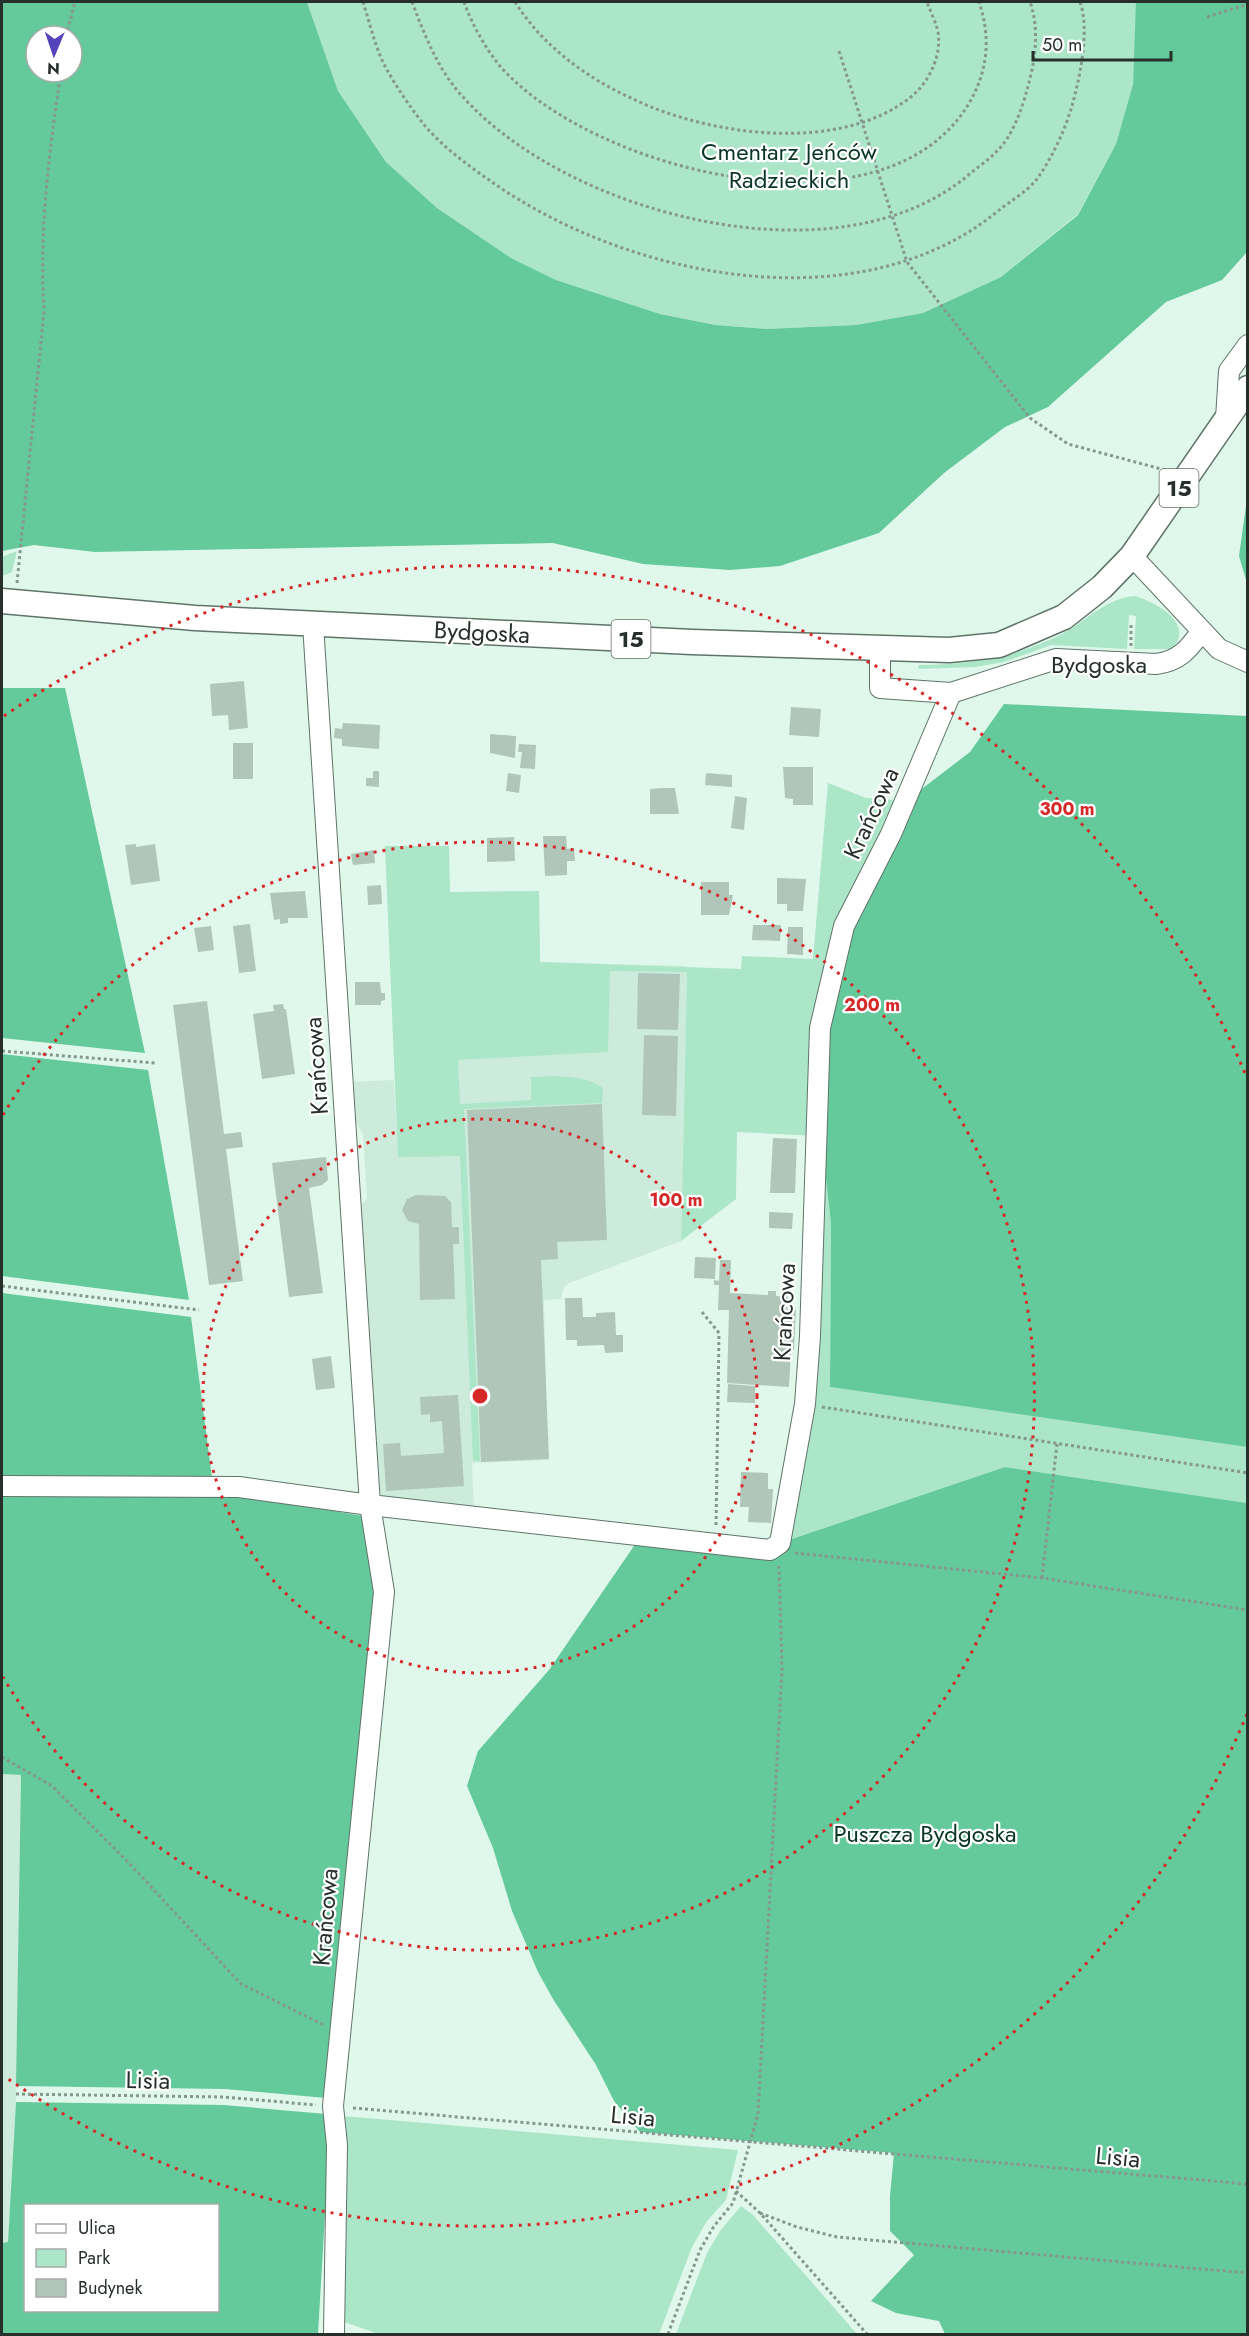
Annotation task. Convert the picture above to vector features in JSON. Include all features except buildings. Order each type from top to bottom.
[{"type":"main road","name":"15","points":[[1132,556],[1248,388]]},
{"type":"main road","name":"Bydgoska","points":[[8,602],[195,618],[880,650],[949,650],[999,645],[1064,618],[1102,587],[1132,556]]},
{"type":"street","points":[[1226,419],[1229,371],[1248,345]]},
{"type":"street","points":[[1132,556],[1201,632],[1220,649],[1248,662]]},
{"type":"street","name":"Krańcowa","points":[[313,624],[370,1505],[384,1592],[333,2106],[338,2145],[334,2334]]},
{"type":"street","name":"Bydgoska","points":[[951,693],[1056,659],[1155,664],[1171,662],[1185,654],[1201,632]]},
{"type":"street","points":[[880,650],[880,688],[951,693]]},
{"type":"street","name":"Krańcowa","points":[[779,1547],[805,1404],[810,1336],[820,1028],[828,988],[844,926],[891,834],[951,693]]},
{"type":"street","points":[[2,1486],[239,1487],[370,1505],[716,1544],[770,1550],[779,1547]]},
{"type":"path","points":[[69,24],[75,2]]},
{"type":"path","points":[[363,2],[386,67],[426,128],[470,167],[504,191],[577,232],[645,255],[724,273],[808,276],[850,273],[907,262],[973,232],[1036,180],[1066,124],[1080,76],[1084,12],[1080,2]]},
{"type":"path","points":[[412,2],[428,46],[462,97],[499,130],[530,152],[596,189],[640,205],[730,226],[806,229],[844,226],[892,217],[948,191],[999,150],[1023,106],[1034,68],[1036,19],[1030,2]]},
{"type":"path","points":[[464,2],[472,24],[499,65],[529,92],[557,112],[615,144],[655,159],[737,178],[804,181],[878,171],[922,150],[961,118],[977,88],[985,60],[987,26],[979,2]]},
{"type":"path","points":[[515,2],[536,33],[560,54],[609,87],[670,113],[743,130],[772,133],[831,130],[862,124],[896,109],[923,87],[932,70],[937,52],[938,33],[927,2]]},
{"type":"path","points":[[1207,17],[1248,4]]},
{"type":"path","points":[[839,51],[907,262],[1030,418],[1068,444],[1187,476]]},
{"type":"path","points":[[8,602],[44,312],[42,270],[46,166],[59,84]]},
{"type":"path","points":[[2,1051],[155,1063]]},
{"type":"path","points":[[2,1286],[199,1310]]},
{"type":"path","points":[[702,1312],[718,1333],[716,1544]]},
{"type":"path","points":[[805,1404],[1248,1473]]},
{"type":"path","points":[[1042,1578],[1057,1444]]},
{"type":"path","points":[[668,2334],[700,2250],[714,2226],[732,2205],[741,2168],[752,2143],[758,2115],[782,1668],[779,1547],[1042,1578],[1248,1610]]},
{"type":"path","points":[[2,1757],[52,1786],[127,1861],[241,1984],[340,2033]]},
{"type":"path","name":"Lisia","points":[[16,2094],[224,2097],[1248,2184]]},
{"type":"path","points":[[736,2191],[760,2213],[867,2334]]},
{"type":"path","points":[[760,2213],[796,2227],[837,2237],[1248,2273]]},
{"type":"shaded area","points":[[539,891],[540,962],[687,966],[681,1241],[569,1283],[564,1287],[561,1299],[544,1300],[548,1460],[472,1463],[474,1508],[385,1498],[376,1488],[357,1211],[367,1198],[363,1134],[351,1113],[348,1082],[394,1080],[398,1157],[450,897]]},
{"type":"shaded area","points":[[2,1774],[21,1775],[16,2102],[8,2243],[2,2243]]},
{"type":"green space","points":[[2,2],[307,2],[338,91],[386,162],[437,208],[511,258],[556,280],[660,314],[716,325],[766,329],[856,325],[923,313],[1001,277],[1078,215],[1116,144],[1133,84],[1136,2],[1247,2],[1247,252],[1222,280],[1166,302],[1048,407],[1005,427],[944,473],[879,533],[780,566],[730,570],[643,564],[553,543],[95,552],[34,545],[2,551]]},
{"type":"green space","name":"Cmentarz Jeńców Radzieckich","points":[[307,2],[1136,2],[1133,84],[1116,144],[1078,214],[1001,277],[923,313],[856,325],[766,329],[717,325],[660,314],[556,280],[511,258],[437,208],[386,162],[338,91]]},
{"type":"green space","points":[[1247,499],[1248,583],[1239,556]]},
{"type":"green space","points":[[17,551],[12,572],[2,576],[2,557]]},
{"type":"green space","points":[[1134,596],[1162,608],[1176,623],[1179,631],[1178,640],[1172,649],[1134,649],[1136,616],[1129,615],[1127,649],[1051,645],[1004,662],[975,667],[918,669],[919,665],[975,661],[1027,649],[1062,634],[1114,601]]},
{"type":"green space","points":[[2,688],[65,688],[145,1053],[2,1038]]},
{"type":"green space","points":[[1004,704],[1247,716],[1247,1447],[830,1387],[831,1223],[818,1109],[830,978],[906,801],[970,752]]},
{"type":"green space","points":[[828,783],[866,798],[906,801],[818,1109],[831,1223],[830,1387],[1247,1447],[1247,1503],[1005,1467],[780,1543],[802,1430],[816,1136],[737,1132],[736,1199],[681,1241],[687,972],[610,971],[608,1052],[458,1060],[460,1104],[531,1100],[531,1077],[578,1078],[596,1083],[603,1088],[602,1103],[464,1109],[480,1461],[473,1461],[460,1156],[398,1157],[385,846],[449,846],[450,892],[539,891],[540,962],[741,969],[742,956],[813,959]]},
{"type":"green space","points":[[2,1054],[148,1070],[189,1300],[2,1276]]},
{"type":"green space","points":[[2,1293],[191,1317],[212,1478],[113,1479],[2,1476]]},
{"type":"green space","name":"Puszcza Bydgoska","points":[[1005,1467],[1247,1503],[1247,2334],[945,2334],[939,2321],[896,2313],[871,2301],[914,2255],[890,2231],[894,2153],[640,2132],[614,2101],[596,2065],[538,1972],[512,1911],[493,1848],[467,1786],[478,1751],[549,1670],[636,1543],[780,1543]]},
{"type":"green space","points":[[2,1492],[239,1495],[369,1517],[376,1592],[358,1750],[326,2098],[225,2089],[16,2086],[21,1775],[2,1774]]},
{"type":"green space","points":[[16,2102],[224,2105],[326,2114],[329,2145],[318,2334],[2,2334],[2,2243],[8,2242]]},
{"type":"green space","points":[[343,2116],[738,2150],[726,2200],[707,2221],[692,2247],[659,2334],[379,2334],[341,2321]]},
{"type":"green space","points":[[741,2206],[753,2215],[857,2334],[676,2334],[707,2253],[720,2231]]}]
